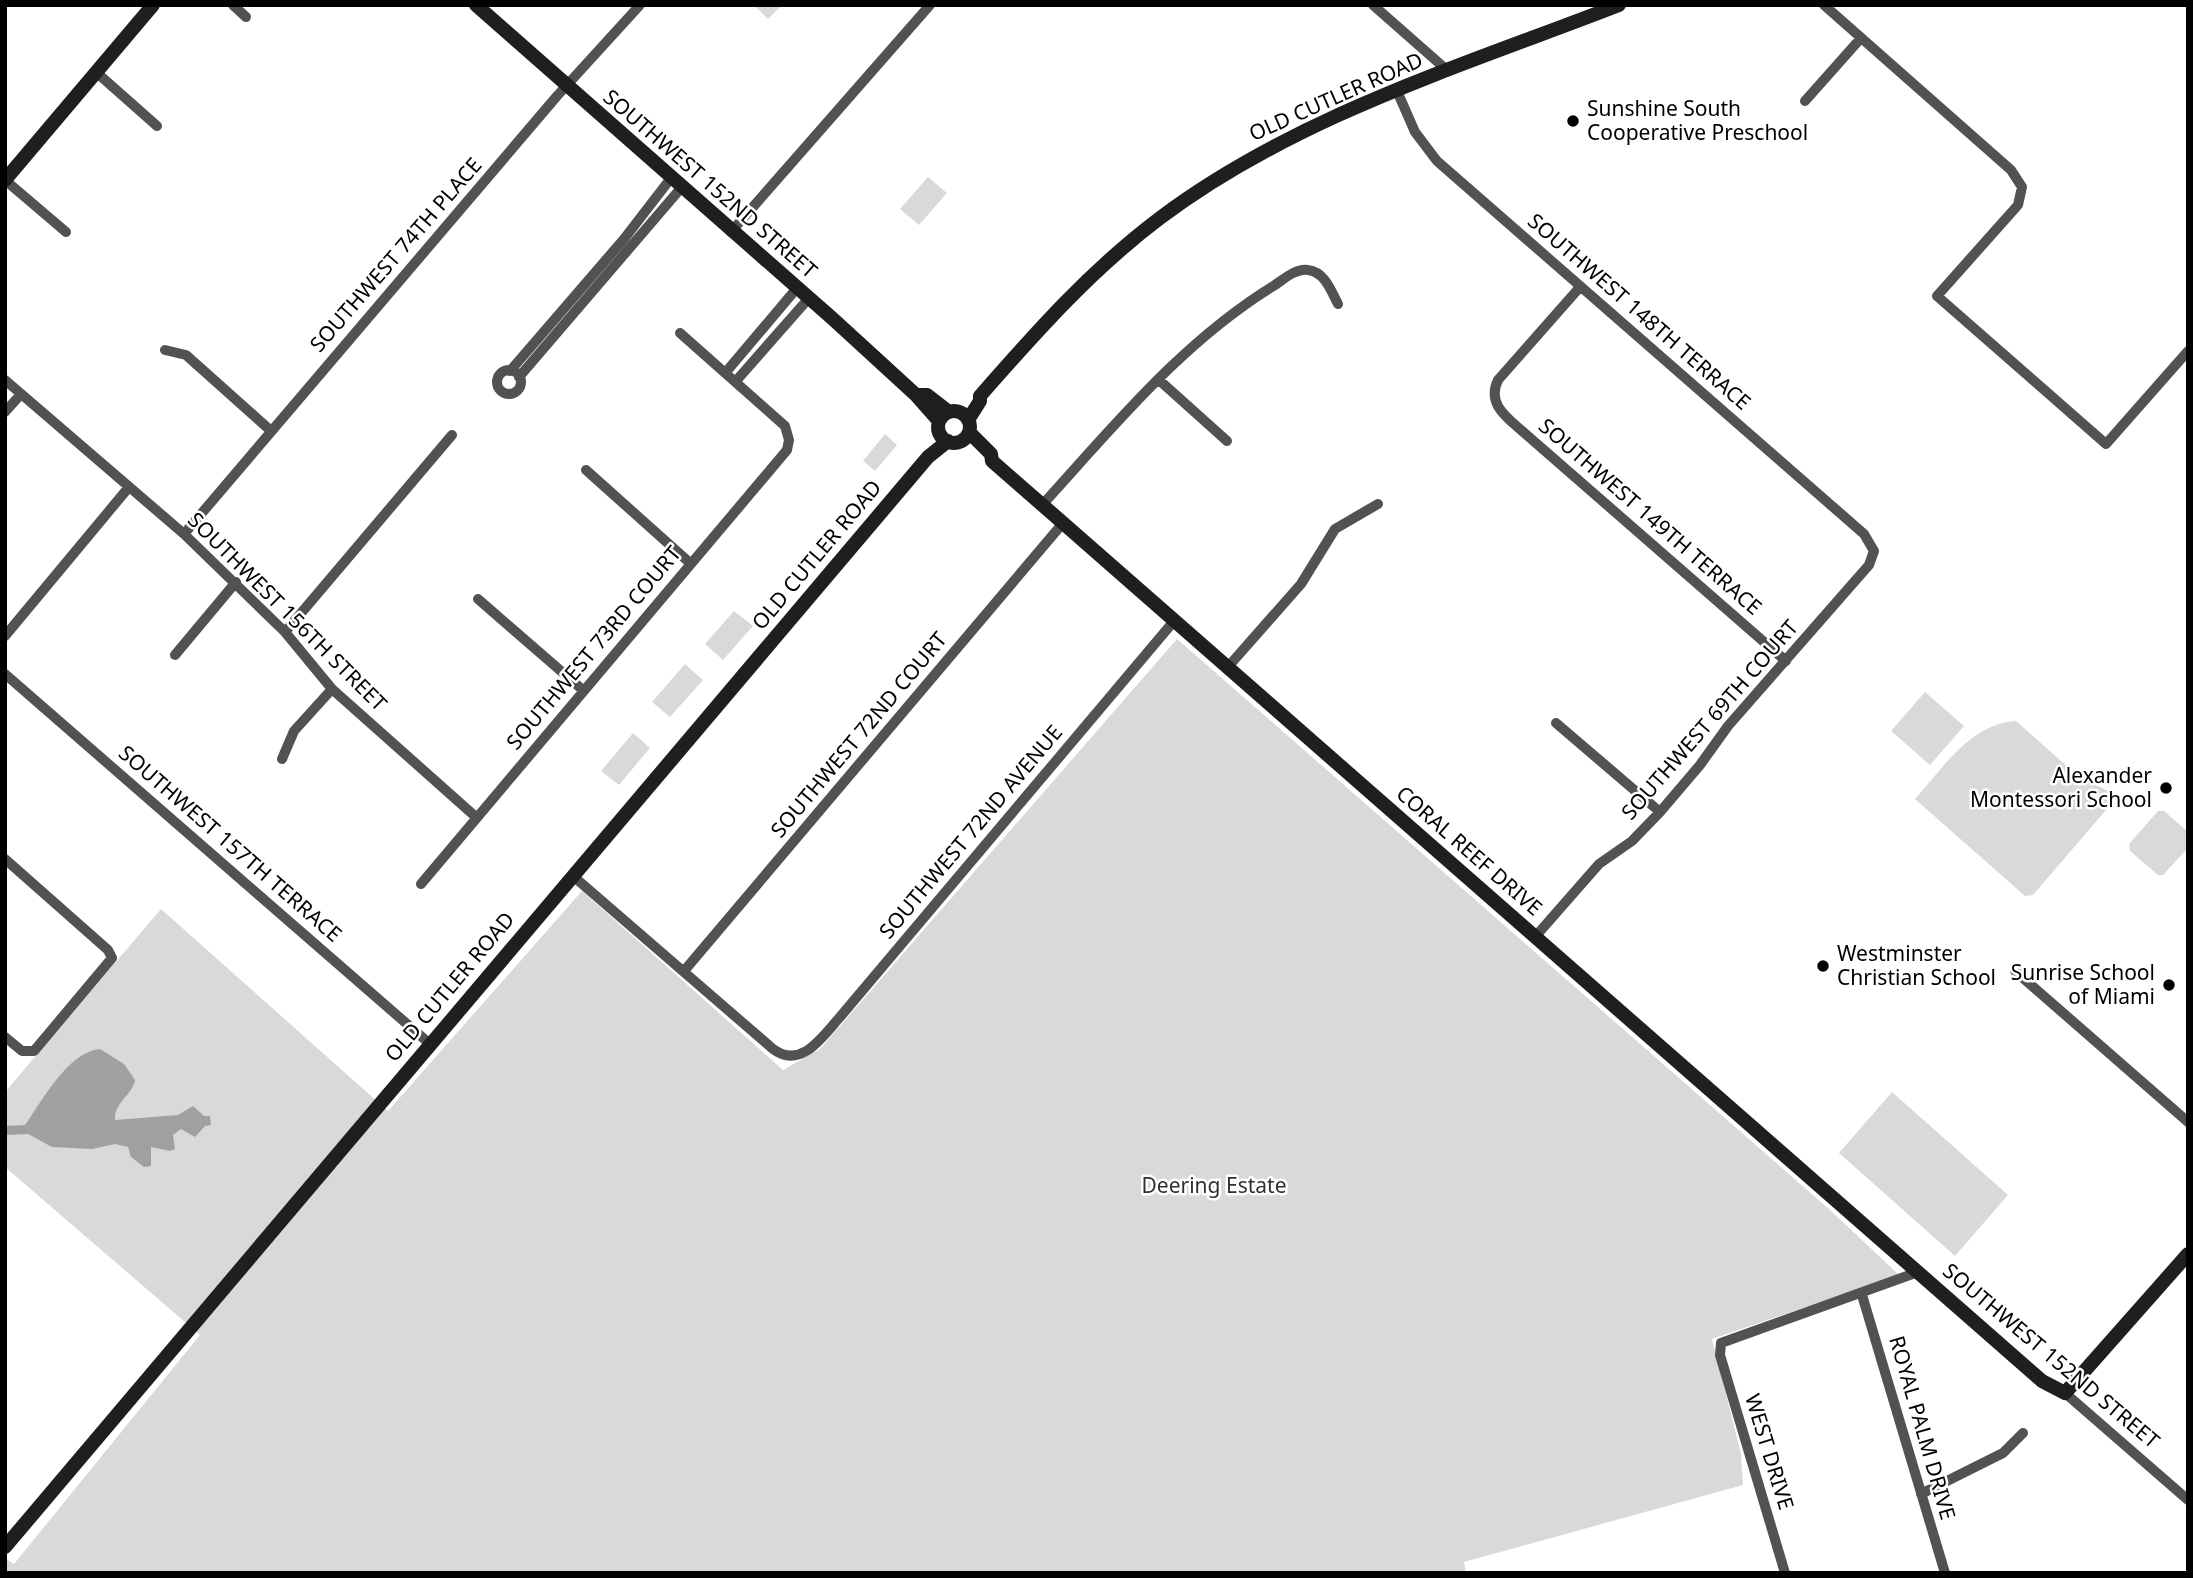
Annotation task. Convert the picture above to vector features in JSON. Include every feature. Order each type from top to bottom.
[{"type":"main road","points":[[5,180],[152,5]]},
{"type":"main road","name":"SOUTHWEST 152ND STREET","points":[[475,5],[953,426]]},
{"type":"main road","name":"OLD CUTLER ROAD","points":[[5,1546],[928,457],[975,396],[980,396],[1072,294],[1168,212],[1280,141],[1448,71],[1619,5]]},
{"type":"main road","name":"CORAL REEF DRIVE","points":[[953,426],[991,454],[992,461],[1918,1272]]},
{"type":"main road","points":[[2065,1393],[2188,1254]]},
{"type":"main road","name":"SOUTHWEST 152ND STREET","points":[[1918,1272],[2042,1381],[2065,1393]]},
{"type":"street","points":[[233,5],[246,17]]},
{"type":"street","name":"SOUTHWEST 74TH PLACE","points":[[184,534],[270,430],[376,312],[567,86],[640,5]]},
{"type":"street","points":[[731,232],[930,5]]},
{"type":"street","points":[[1373,5],[1448,71]]},
{"type":"street","points":[[1824,5],[2011,170],[2022,187],[2018,205],[1937,296],[2106,444],[2188,352]]},
{"type":"street","points":[[1805,101],[1861,38]]},
{"type":"street","points":[[96,72],[157,126]]},
{"type":"street","name":"SOUTHWEST 148TH TERRACE","points":[[1397,92],[1415,132],[1430,154],[1864,534],[1873,549]]},
{"type":"street","points":[[5,180],[66,232]]},
{"type":"street","points":[[558,323],[510,370],[502,372],[497,378],[502,392],[509,394],[517,391],[520,385],[519,377],[558,323],[676,183]]},
{"type":"street","points":[[1043,504],[1095,444],[1213,329],[1297,271],[1311,271],[1323,278],[1338,304]]},
{"type":"street","name":"SOUTHWEST 149TH TERRACE","points":[[1580,287],[1495,387],[1496,404],[1521,430],[1786,661]]},
{"type":"street","points":[[726,372],[797,288]]},
{"type":"street","points":[[680,333],[736,381],[809,298]]},
{"type":"street","points":[[165,350],[186,355],[270,430]]},
{"type":"street","points":[[510,370],[519,377]]},
{"type":"street","name":"SOUTHWEST 156TH STREET","points":[[5,380],[236,582],[285,632],[332,688],[477,818]]},
{"type":"street","points":[[1158,380],[1227,440]]},
{"type":"street","name":"SOUTHWEST 73RD COURT","points":[[421,884],[783,456],[789,445],[789,435],[782,423],[736,381]]},
{"type":"street","points":[[5,412],[21,394]]},
{"type":"street","points":[[285,632],[452,435]]},
{"type":"street","points":[[586,470],[690,563]]},
{"type":"street","points":[[5,636],[129,487]]},
{"type":"street","points":[[1227,668],[1301,583],[1335,529],[1378,504]]},
{"type":"street","name":"SOUTHWEST 72ND COURT","points":[[684,971],[1063,523]]},
{"type":"street","name":"SOUTHWEST 69TH COURT","points":[[1535,937],[1599,864],[1630,842],[1660,812],[1869,565],[1873,549]]},
{"type":"street","points":[[175,655],[236,582]]},
{"type":"street","points":[[478,599],[584,691]]},
{"type":"street","name":"SOUTHWEST 72ND AVENUE","points":[[684,971],[773,1048],[790,1058],[811,1047],[840,1017],[1174,621]]},
{"type":"street","name":"SOUTHWEST 157TH TERRACE","points":[[5,674],[430,1044]]},
{"type":"street","points":[[282,759],[294,731],[332,688]]},
{"type":"street","points":[[1556,723],[1660,812]]},
{"type":"street","points":[[5,859],[111,954],[110,963],[34,1051],[22,1051],[5,1037]]},
{"type":"street","points":[[573,876],[684,971]]},
{"type":"street","points":[[2015,971],[2188,1122]]},
{"type":"street","points":[[1862,1295],[1918,1272]]},
{"type":"street","name":"WEST DRIVE","points":[[1785,1573],[1720,1355],[1721,1343],[1730,1337],[1862,1295]]},
{"type":"street","name":"ROYAL PALM DRIVE","points":[[1862,1295],[1945,1573]]},
{"type":"street","name":"SOUTHWEST 152ND STREET","points":[[2065,1393],[2188,1500]]},
{"type":"street","points":[[1922,1494],[2003,1453],[2023,1433]]},
{"type":"green space","points":[[754,5],[782,5],[768,19]]},
{"type":"green space","points":[[928,177],[947,193],[919,225],[900,209]]},
{"type":"green space","points":[[885,434],[897,445],[875,471],[863,461]]},
{"type":"green space","points":[[734,611],[753,626],[723,660],[705,644]]},
{"type":"green space","name":"Deering Estate","points":[[1177,639],[1830,1210],[1899,1275],[1712,1339],[1741,1454],[1743,1485],[1464,1562],[1466,1573],[5,1573],[5,1558],[14,1564],[200,1335],[5,1167],[5,1092],[161,909],[388,1111],[582,891],[783,1070],[820,1049]]},
{"type":"green space","points":[[685,664],[703,680],[670,717],[652,702]]},
{"type":"green space","points":[[1925,692],[1964,726],[1930,765],[1891,731]]},
{"type":"green space","points":[[2016,721],[2078,776],[2118,796],[2033,895],[2025,896],[1915,799],[1971,739],[2000,724]]},
{"type":"green space","points":[[633,733],[650,748],[619,785],[601,771]]},
{"type":"green space","points":[[2158,811],[2164,811],[2188,832],[2188,848],[2163,875],[2158,875],[2130,851],[2129,844]]},
{"type":"green space","points":[[1892,1092],[2008,1195],[1955,1256],[1839,1153]]},
{"type":"shaded area","points":[[100,1049],[124,1064],[135,1080],[117,1108],[115,1120],[178,1115],[193,1106],[204,1116],[210,1116],[211,1125],[205,1126],[195,1137],[181,1129],[173,1135],[175,1149],[170,1151],[151,1147],[151,1166],[144,1167],[131,1157],[128,1147],[115,1144],[92,1149],[52,1147],[28,1134],[5,1135],[5,1126],[25,1125],[67,1068],[88,1052]]},
{"type":"place","name":"Sunshine South Cooperative Preschool","points":[[1573,121]]},
{"type":"place","name":"Alexander Montessori School","points":[[2166,788]]},
{"type":"place","name":"Westminster Christian School","points":[[1823,966]]},
{"type":"place","name":"Sunrise School of Miami","points":[[2169,985]]}]
